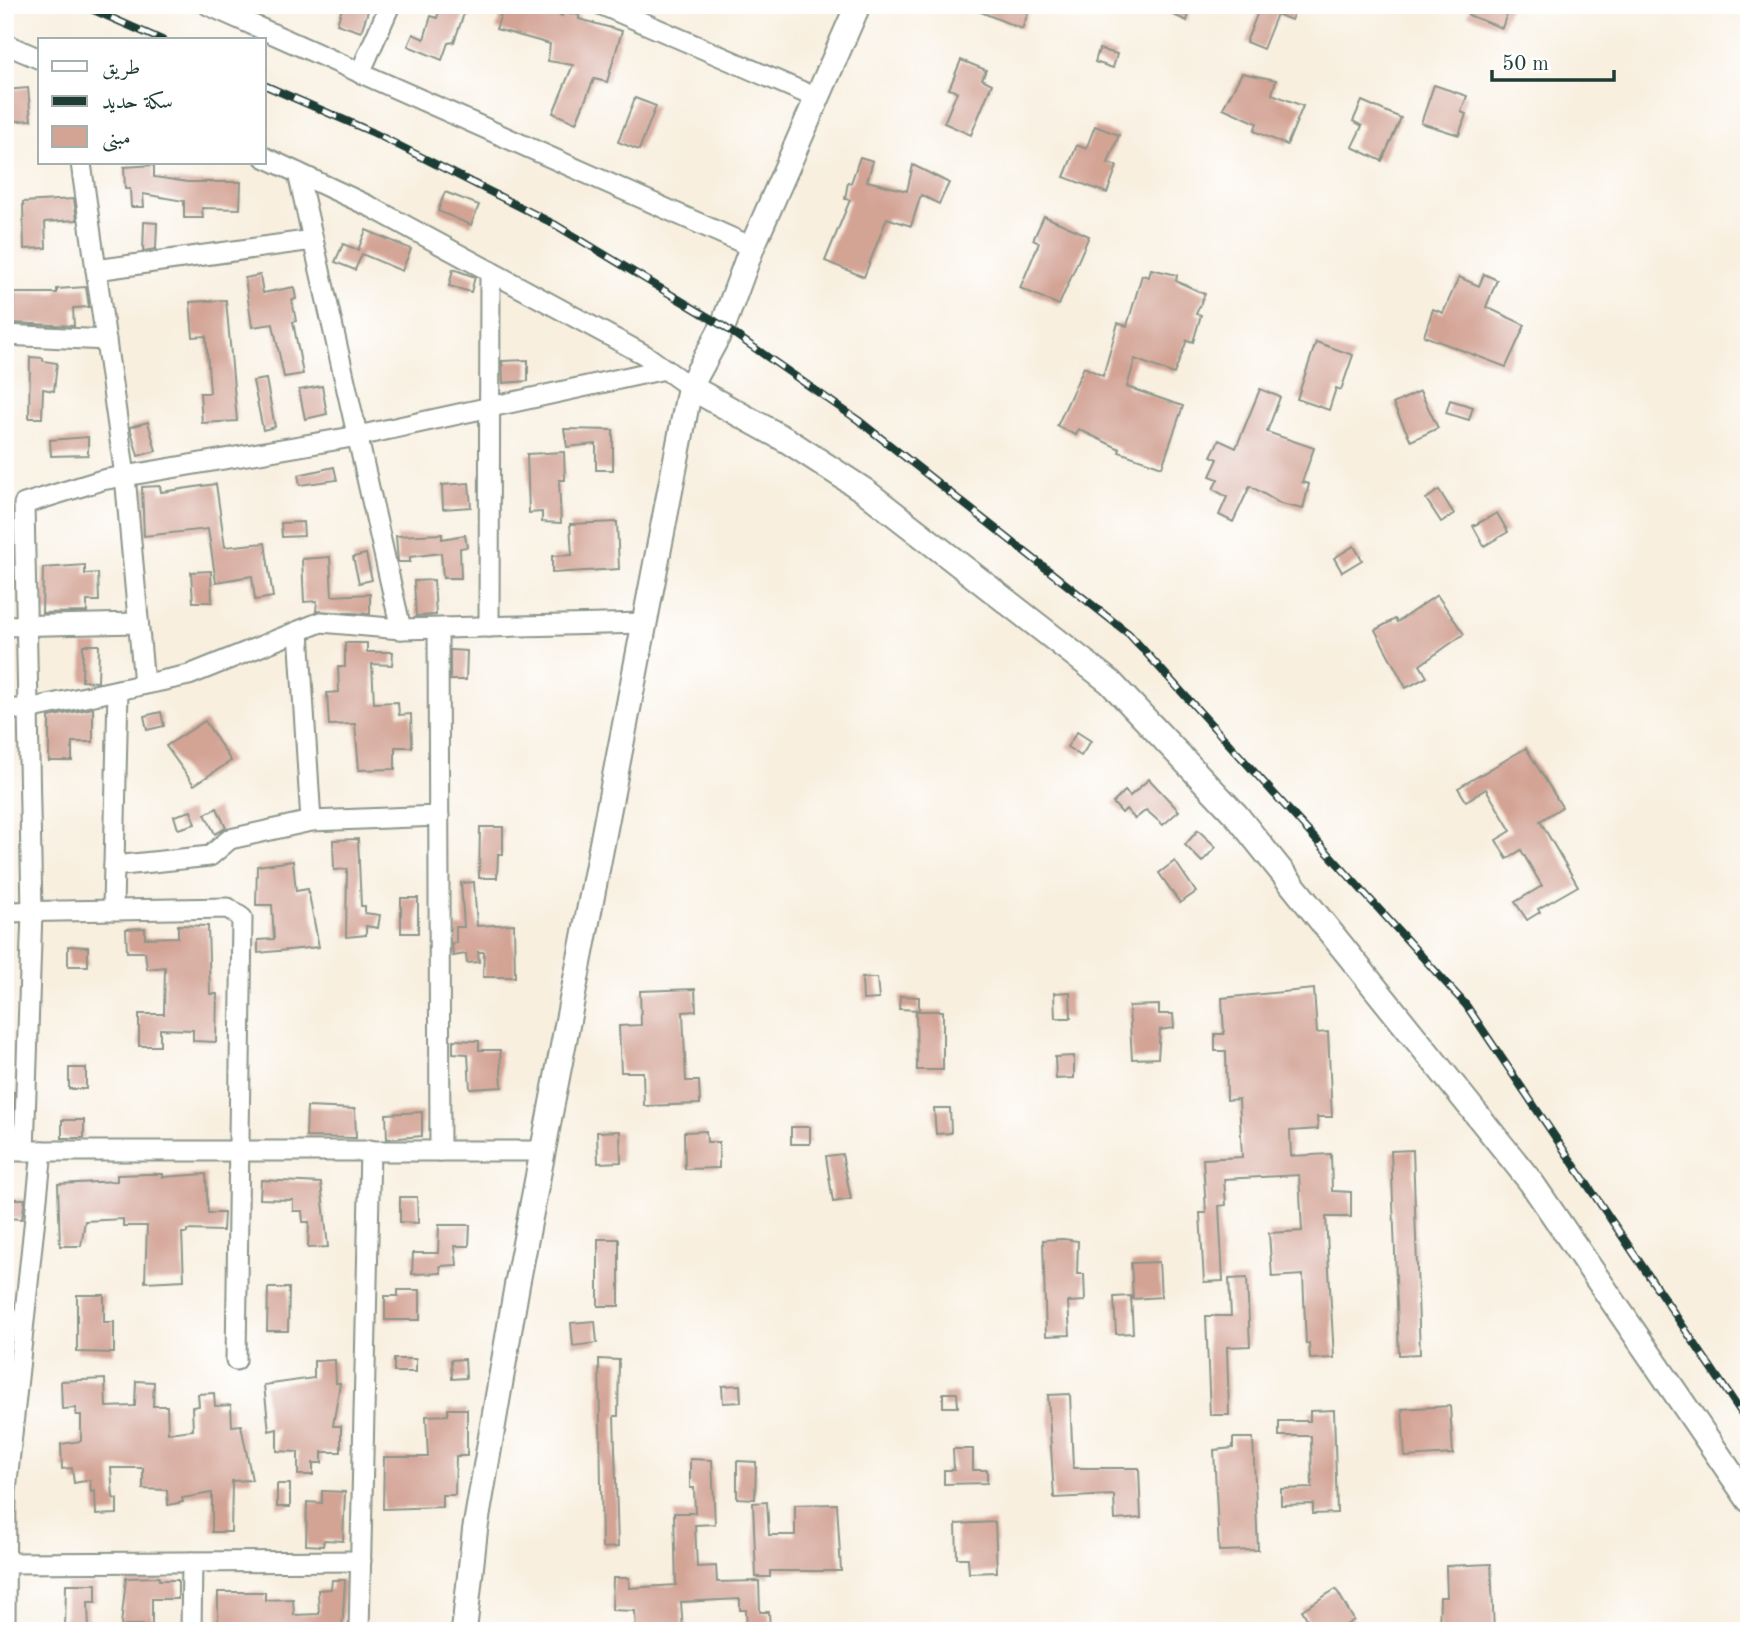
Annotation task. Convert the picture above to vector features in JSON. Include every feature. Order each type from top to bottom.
[{"type":"main road","points":[[464,1631],[475,1530],[543,1151],[690,387],[723,326],[752,247],[858,5]]},
{"type":"main road","points":[[690,387],[788,441],[865,491],[1110,682],[1237,816],[1531,1182],[1749,1500]]},
{"type":"street","points":[[208,5],[752,247]]},
{"type":"street","points":[[360,73],[390,5]]},
{"type":"street","points":[[602,5],[817,98]]},
{"type":"street","points":[[5,44],[38,58]]},
{"type":"street","points":[[266,159],[373,208],[665,369],[690,387]]},
{"type":"street","points":[[81,164],[125,477],[144,684]]},
{"type":"street","points":[[298,173],[401,629]]},
{"type":"street","points":[[96,270],[313,240]]},
{"type":"street","points":[[489,627],[490,271]]},
{"type":"street","points":[[5,335],[106,340]]},
{"type":"street","points":[[5,1619],[6,1490],[24,1151],[32,911],[24,504],[125,477],[358,436],[665,369]]},
{"type":"street","points":[[5,709],[28,709],[189,675],[321,622],[401,629],[645,623]]},
{"type":"street","points":[[5,626],[138,623]]},
{"type":"street","points":[[438,628],[440,1151]]},
{"type":"street","points":[[299,631],[311,821]]},
{"type":"street","points":[[113,908],[118,690]]},
{"type":"street","points":[[114,866],[210,856],[230,839],[311,821],[439,816]]},
{"type":"street","points":[[5,912],[228,908],[242,918],[241,1150],[236,1360]]},
{"type":"street","points":[[359,1631],[370,1150]]},
{"type":"street","points":[[24,1151],[543,1151]]},
{"type":"street","points":[[7,1563],[361,1561]]},
{"type":"street","points":[[191,1631],[192,1562]]},
{"type":"building","points":[[343,5],[370,5],[361,32],[337,24]]},
{"type":"building","points":[[441,5],[467,5],[454,42],[448,43],[442,60],[408,46],[413,34],[424,39],[431,16],[437,18]]},
{"type":"building","points":[[504,5],[530,5],[562,16],[563,12],[579,15],[579,19],[622,31],[607,82],[594,79],[576,123],[553,113],[573,65],[548,61],[550,44],[496,29]]},
{"type":"building","points":[[964,5],[1031,5],[1022,29]]},
{"type":"building","points":[[1152,5],[1191,5],[1187,21]]},
{"type":"building","points":[[1257,5],[1297,5],[1291,20],[1277,14],[1263,49],[1246,42],[1260,7]]},
{"type":"building","points":[[1471,5],[1510,5],[1502,28],[1468,15]]},
{"type":"building","points":[[1099,49],[1117,54],[1113,68],[1095,62]]},
{"type":"building","points":[[961,60],[986,70],[982,79],[992,84],[971,135],[944,123],[957,92],[949,89]]},
{"type":"building","points":[[1242,73],[1276,80],[1272,94],[1303,106],[1287,145],[1254,131],[1257,123],[1223,108]]},
{"type":"building","points":[[1434,85],[1467,96],[1461,112],[1466,114],[1459,135],[1421,123]]},
{"type":"building","points":[[28,88],[31,120],[5,122],[5,90]]},
{"type":"building","points":[[635,98],[656,106],[639,150],[618,142]]},
{"type":"building","points":[[1362,101],[1401,118],[1382,161],[1352,147],[1362,126],[1353,121]]},
{"type":"building","points":[[1095,126],[1119,135],[1108,163],[1117,166],[1107,193],[1064,177],[1077,145],[1086,149]]},
{"type":"building","points":[[860,157],[873,161],[867,181],[907,191],[913,165],[949,183],[939,204],[921,195],[911,226],[887,218],[864,277],[825,261],[850,200],[845,199],[848,182],[851,183]]},
{"type":"building","points":[[154,165],[154,177],[188,182],[241,182],[240,209],[202,208],[203,218],[184,218],[184,201],[143,194],[144,207],[131,207],[130,189],[125,189],[124,167]]},
{"type":"building","points":[[445,192],[479,205],[471,225],[438,211]]},
{"type":"building","points":[[74,199],[77,220],[45,222],[46,248],[24,249],[23,202]]},
{"type":"building","points":[[1044,216],[1089,236],[1059,305],[1020,288],[1039,243],[1033,240]]},
{"type":"building","points":[[144,222],[157,223],[156,249],[143,251]]},
{"type":"building","points":[[366,230],[411,249],[402,271],[362,254],[355,270],[335,262],[343,244],[358,250]]},
{"type":"building","points":[[453,269],[475,277],[471,292],[449,286]]},
{"type":"building","points":[[1151,269],[1177,275],[1176,281],[1205,294],[1196,314],[1201,315],[1193,342],[1187,340],[1174,374],[1135,359],[1127,387],[1183,406],[1162,467],[1119,452],[1120,449],[1078,429],[1076,435],[1057,426],[1084,367],[1103,376],[1118,323],[1127,326],[1142,275],[1149,277]]},
{"type":"building","points":[[1484,274],[1497,280],[1486,307],[1525,325],[1506,367],[1424,336],[1433,309],[1443,313],[1459,277],[1479,286]]},
{"type":"building","points":[[260,275],[263,293],[294,287],[296,299],[292,300],[296,321],[293,322],[303,374],[284,377],[273,324],[252,327],[245,278]]},
{"type":"building","points":[[86,287],[89,307],[73,308],[74,326],[13,323],[14,293],[57,293],[57,289]]},
{"type":"building","points":[[226,300],[237,421],[202,423],[200,393],[210,393],[206,336],[193,337],[190,302]]},
{"type":"building","points":[[1316,342],[1353,355],[1341,390],[1336,388],[1329,410],[1297,399]]},
{"type":"building","points":[[30,357],[57,363],[54,391],[43,389],[42,418],[29,418]]},
{"type":"building","points":[[528,360],[528,381],[503,383],[502,361]]},
{"type":"building","points":[[266,379],[275,427],[263,430],[253,381]]},
{"type":"building","points":[[322,386],[327,414],[305,419],[299,390]]},
{"type":"building","points":[[1260,389],[1280,397],[1267,432],[1314,448],[1302,482],[1309,484],[1303,509],[1281,504],[1250,486],[1233,522],[1219,515],[1227,497],[1213,489],[1218,479],[1210,476],[1218,459],[1211,456],[1219,440],[1236,448]]},
{"type":"building","points":[[1420,391],[1438,428],[1411,441],[1393,404]]},
{"type":"building","points":[[1450,400],[1473,407],[1469,420],[1446,413]]},
{"type":"building","points":[[148,422],[156,451],[138,456],[130,427]]},
{"type":"building","points":[[564,429],[613,430],[613,470],[596,470],[596,444],[567,447]]},
{"type":"building","points":[[88,437],[88,455],[51,456],[50,440]]},
{"type":"building","points":[[564,452],[565,480],[559,480],[561,523],[542,522],[542,512],[529,513],[527,454]]},
{"type":"building","points":[[334,467],[337,480],[300,485],[298,475]]},
{"type":"building","points":[[469,483],[471,507],[443,509],[442,485]]},
{"type":"building","points":[[216,484],[225,547],[265,543],[273,597],[255,600],[252,576],[216,582],[208,529],[144,536],[142,487],[160,486],[161,492]]},
{"type":"building","points":[[1439,490],[1454,514],[1441,522],[1426,499]]},
{"type":"building","points":[[1497,513],[1508,532],[1484,546],[1473,526]]},
{"type":"building","points":[[303,522],[304,536],[282,537],[281,523]]},
{"type":"building","points":[[617,522],[619,569],[552,573],[552,556],[572,555],[570,524]]},
{"type":"building","points":[[442,534],[442,539],[465,535],[467,547],[460,548],[461,578],[443,578],[441,553],[410,557],[410,562],[398,562],[396,536]]},
{"type":"building","points":[[1354,546],[1362,560],[1342,572],[1334,558]]},
{"type":"building","points":[[366,554],[372,580],[359,583],[353,557]]},
{"type":"building","points":[[330,557],[332,596],[370,594],[370,614],[316,611],[317,601],[304,602],[302,559]]},
{"type":"building","points":[[85,565],[85,574],[98,573],[99,601],[87,601],[87,612],[42,613],[43,568]]},
{"type":"building","points":[[211,571],[212,602],[193,602],[191,572]]},
{"type":"building","points":[[434,580],[436,615],[416,616],[414,581]]},
{"type":"building","points":[[1437,595],[1464,634],[1420,665],[1427,677],[1406,688],[1375,630],[1395,619],[1397,622]]},
{"type":"building","points":[[345,643],[367,643],[367,652],[393,652],[392,665],[372,664],[374,703],[398,702],[399,715],[411,714],[412,747],[395,747],[395,769],[359,770],[355,724],[329,725],[327,693],[339,692],[338,667],[345,667]]},
{"type":"building","points":[[83,645],[99,645],[98,682],[82,681]]},
{"type":"building","points":[[450,650],[467,651],[466,680],[450,680]]},
{"type":"building","points":[[93,708],[93,742],[72,742],[72,761],[49,761],[49,717]]},
{"type":"building","points":[[161,712],[164,726],[147,730],[144,716]]},
{"type":"building","points":[[205,721],[231,761],[194,785],[166,746]]},
{"type":"building","points":[[1077,732],[1091,741],[1081,756],[1067,747]]},
{"type":"building","points":[[1526,748],[1562,807],[1540,821],[1578,886],[1538,909],[1540,912],[1527,920],[1515,902],[1542,886],[1521,850],[1507,859],[1496,840],[1511,831],[1486,789],[1466,801],[1458,788]]},
{"type":"building","points":[[1149,779],[1179,811],[1163,825],[1146,810],[1135,819],[1126,809],[1122,813],[1113,803],[1125,791],[1130,796]]},
{"type":"building","points":[[217,808],[226,828],[215,834],[205,814]]},
{"type":"building","points":[[191,811],[195,824],[178,829],[174,816]]},
{"type":"building","points":[[480,827],[503,827],[503,854],[498,854],[497,878],[479,878]]},
{"type":"building","points":[[1198,830],[1216,847],[1202,862],[1185,845]]},
{"type":"building","points":[[358,839],[361,906],[365,906],[365,913],[380,915],[378,928],[366,926],[366,935],[346,937],[347,869],[334,870],[333,840]]},
{"type":"building","points":[[293,861],[296,891],[308,889],[319,947],[258,953],[258,940],[274,939],[272,905],[256,905],[257,866]]},
{"type":"building","points":[[1175,861],[1196,892],[1180,903],[1159,873]]},
{"type":"building","points":[[474,882],[477,926],[514,924],[515,977],[483,977],[484,952],[478,952],[479,962],[467,963],[466,954],[453,956],[452,943],[456,943],[456,927],[464,927],[461,883]]},
{"type":"building","points":[[401,898],[418,898],[418,933],[401,933]]},
{"type":"building","points":[[178,925],[208,926],[210,994],[217,994],[216,1042],[193,1041],[193,1030],[160,1029],[160,1046],[139,1046],[139,1014],[164,1014],[165,967],[147,969],[145,952],[127,952],[126,929],[145,928],[145,938],[178,937]]},
{"type":"building","points":[[68,946],[88,947],[88,966],[68,966]]},
{"type":"building","points":[[862,978],[877,978],[879,999],[863,1000]]},
{"type":"building","points":[[695,989],[696,1011],[683,1012],[686,1081],[699,1081],[700,1104],[644,1106],[643,1072],[621,1072],[619,1026],[641,1025],[640,991]]},
{"type":"building","points":[[1314,989],[1317,1033],[1328,1032],[1332,1117],[1317,1117],[1318,1129],[1290,1131],[1291,1156],[1331,1154],[1332,1191],[1351,1192],[1351,1217],[1326,1217],[1334,1358],[1310,1359],[1309,1343],[1306,1344],[1303,1275],[1272,1277],[1269,1233],[1302,1231],[1299,1175],[1224,1179],[1226,1205],[1219,1206],[1223,1281],[1204,1282],[1200,1213],[1206,1213],[1203,1159],[1242,1157],[1239,1099],[1227,1100],[1226,1051],[1215,1051],[1215,1034],[1224,1034],[1222,998]]},
{"type":"building","points":[[1070,992],[1071,1018],[1055,1018],[1054,993]]},
{"type":"building","points":[[900,996],[919,997],[919,1010],[899,1009]]},
{"type":"building","points":[[1159,1005],[1159,1014],[1173,1014],[1174,1028],[1160,1030],[1158,1058],[1132,1059],[1129,1006]]},
{"type":"building","points":[[916,1011],[943,1011],[943,1070],[917,1070]]},
{"type":"building","points":[[453,1040],[479,1041],[479,1050],[500,1050],[502,1087],[470,1089],[468,1054],[453,1053]]},
{"type":"building","points":[[1074,1056],[1074,1078],[1056,1079],[1055,1057]]},
{"type":"building","points":[[69,1068],[86,1068],[86,1089],[69,1089]]},
{"type":"building","points":[[5,1092],[14,1092],[12,1139],[5,1139]]},
{"type":"building","points":[[307,1107],[355,1109],[356,1138],[306,1137]]},
{"type":"building","points":[[934,1108],[950,1108],[951,1133],[936,1134]]},
{"type":"building","points":[[422,1112],[422,1136],[387,1139],[386,1114]]},
{"type":"building","points":[[62,1120],[84,1120],[84,1138],[62,1138]]},
{"type":"building","points":[[791,1127],[810,1127],[810,1144],[791,1144]]},
{"type":"building","points":[[620,1131],[621,1162],[598,1163],[597,1132]]},
{"type":"building","points":[[706,1131],[707,1142],[719,1142],[719,1168],[685,1169],[684,1132]]},
{"type":"building","points":[[1413,1150],[1420,1354],[1399,1355],[1391,1151]]},
{"type":"building","points":[[842,1154],[851,1199],[833,1202],[826,1156]]},
{"type":"building","points":[[163,1174],[163,1177],[206,1174],[208,1213],[224,1213],[223,1231],[187,1230],[187,1233],[182,1233],[184,1280],[145,1282],[147,1226],[123,1226],[123,1219],[85,1221],[81,1246],[60,1246],[58,1184],[117,1181],[117,1175]]},
{"type":"building","points":[[261,1180],[321,1183],[328,1247],[308,1248],[309,1222],[303,1222],[302,1211],[293,1211],[293,1200],[260,1199]]},
{"type":"building","points":[[400,1197],[417,1197],[418,1223],[400,1222]]},
{"type":"building","points":[[5,1199],[25,1199],[22,1219],[5,1218]]},
{"type":"building","points":[[439,1225],[470,1225],[469,1246],[455,1246],[457,1265],[440,1266],[441,1273],[412,1274],[413,1253],[438,1253]]},
{"type":"building","points":[[598,1239],[619,1239],[619,1306],[598,1306]]},
{"type":"building","points":[[1043,1240],[1078,1241],[1077,1274],[1084,1274],[1085,1301],[1068,1302],[1070,1335],[1046,1336]]},
{"type":"building","points":[[1159,1262],[1161,1297],[1133,1299],[1131,1263]]},
{"type":"building","points":[[1247,1278],[1250,1346],[1227,1347],[1229,1415],[1210,1415],[1206,1316],[1231,1316],[1229,1279]]},
{"type":"building","points":[[268,1288],[289,1288],[288,1331],[267,1331]]},
{"type":"building","points":[[398,1290],[420,1290],[420,1320],[385,1320],[385,1296],[398,1296]]},
{"type":"building","points":[[77,1295],[104,1295],[104,1322],[114,1322],[114,1353],[77,1352]]},
{"type":"building","points":[[1131,1296],[1133,1333],[1116,1334],[1114,1297]]},
{"type":"building","points":[[595,1321],[597,1343],[573,1346],[571,1323]]},
{"type":"building","points":[[394,1359],[416,1359],[416,1372],[394,1372]]},
{"type":"building","points":[[465,1359],[466,1378],[452,1379],[451,1360]]},
{"type":"building","points":[[599,1359],[619,1360],[618,1416],[614,1416],[618,1547],[602,1548]]},
{"type":"building","points":[[335,1360],[336,1383],[340,1383],[333,1426],[341,1426],[341,1452],[322,1452],[322,1463],[313,1463],[313,1475],[298,1475],[298,1452],[277,1451],[277,1429],[269,1431],[264,1385],[314,1378],[314,1361]]},
{"type":"building","points":[[105,1379],[106,1407],[135,1406],[136,1381],[154,1382],[153,1406],[167,1406],[168,1433],[193,1430],[192,1407],[199,1406],[198,1394],[214,1393],[215,1406],[231,1405],[232,1426],[241,1425],[252,1480],[232,1481],[231,1532],[212,1532],[212,1493],[182,1498],[183,1502],[168,1505],[167,1490],[143,1489],[143,1468],[111,1468],[117,1514],[96,1515],[95,1491],[91,1492],[90,1480],[74,1483],[72,1468],[62,1469],[61,1444],[81,1441],[81,1415],[76,1415],[76,1408],[62,1409],[61,1381]]},
{"type":"building","points":[[740,1385],[741,1402],[723,1403],[722,1386]]},
{"type":"building","points":[[943,1393],[957,1393],[958,1407],[943,1407]]},
{"type":"building","points":[[1070,1394],[1073,1468],[1139,1468],[1141,1518],[1115,1520],[1114,1495],[1054,1498],[1048,1395]]},
{"type":"building","points":[[1450,1406],[1453,1454],[1405,1457],[1402,1409]]},
{"type":"building","points":[[448,1409],[467,1409],[467,1456],[456,1456],[455,1495],[442,1495],[442,1507],[383,1509],[384,1457],[428,1457],[426,1416],[448,1415]]},
{"type":"building","points":[[1334,1410],[1337,1513],[1313,1514],[1313,1504],[1281,1505],[1281,1489],[1312,1488],[1311,1436],[1279,1436],[1279,1421],[1310,1421],[1310,1411]]},
{"type":"building","points":[[1233,1438],[1253,1438],[1258,1550],[1219,1551],[1214,1450],[1233,1448]]},
{"type":"building","points":[[953,1449],[973,1449],[973,1470],[987,1470],[987,1483],[944,1484],[944,1470],[954,1470]]},
{"type":"building","points":[[690,1459],[712,1460],[715,1524],[695,1525],[697,1567],[716,1566],[717,1582],[759,1581],[760,1612],[769,1612],[770,1631],[747,1631],[746,1610],[740,1610],[740,1599],[681,1602],[683,1631],[636,1631],[635,1611],[612,1610],[613,1578],[629,1578],[629,1588],[676,1585],[674,1513],[695,1513],[694,1488],[690,1488]]},
{"type":"building","points":[[737,1461],[756,1462],[755,1499],[737,1498]]},
{"type":"building","points":[[277,1484],[290,1484],[290,1507],[277,1507]]},
{"type":"building","points":[[322,1491],[345,1492],[343,1541],[324,1540],[323,1546],[306,1545],[307,1502],[322,1503]]},
{"type":"building","points":[[767,1502],[769,1535],[795,1535],[795,1505],[837,1504],[841,1571],[770,1571],[770,1577],[756,1577],[753,1503]]},
{"type":"building","points":[[995,1522],[997,1572],[969,1573],[968,1558],[957,1558],[956,1524]]},
{"type":"building","points":[[1491,1564],[1494,1631],[1439,1631],[1440,1597],[1447,1597],[1446,1566]]},
{"type":"building","points":[[159,1577],[159,1580],[178,1580],[178,1599],[152,1599],[152,1625],[121,1625],[126,1578]]},
{"type":"building","points":[[332,1580],[345,1580],[342,1631],[218,1631],[218,1592],[265,1592],[265,1600],[293,1599],[294,1615],[319,1614],[318,1590],[331,1589]]},
{"type":"building","points":[[66,1584],[96,1584],[96,1602],[88,1602],[89,1631],[65,1631]]},
{"type":"building","points":[[1336,1589],[1354,1620],[1337,1631],[1314,1631],[1302,1610]]},
{"type":"railway","points":[[82,5],[157,38]]},
{"type":"railway","points":[[266,86],[372,132],[554,224],[723,326],[858,420],[1129,634],[1466,1005],[1749,1424]]}]
